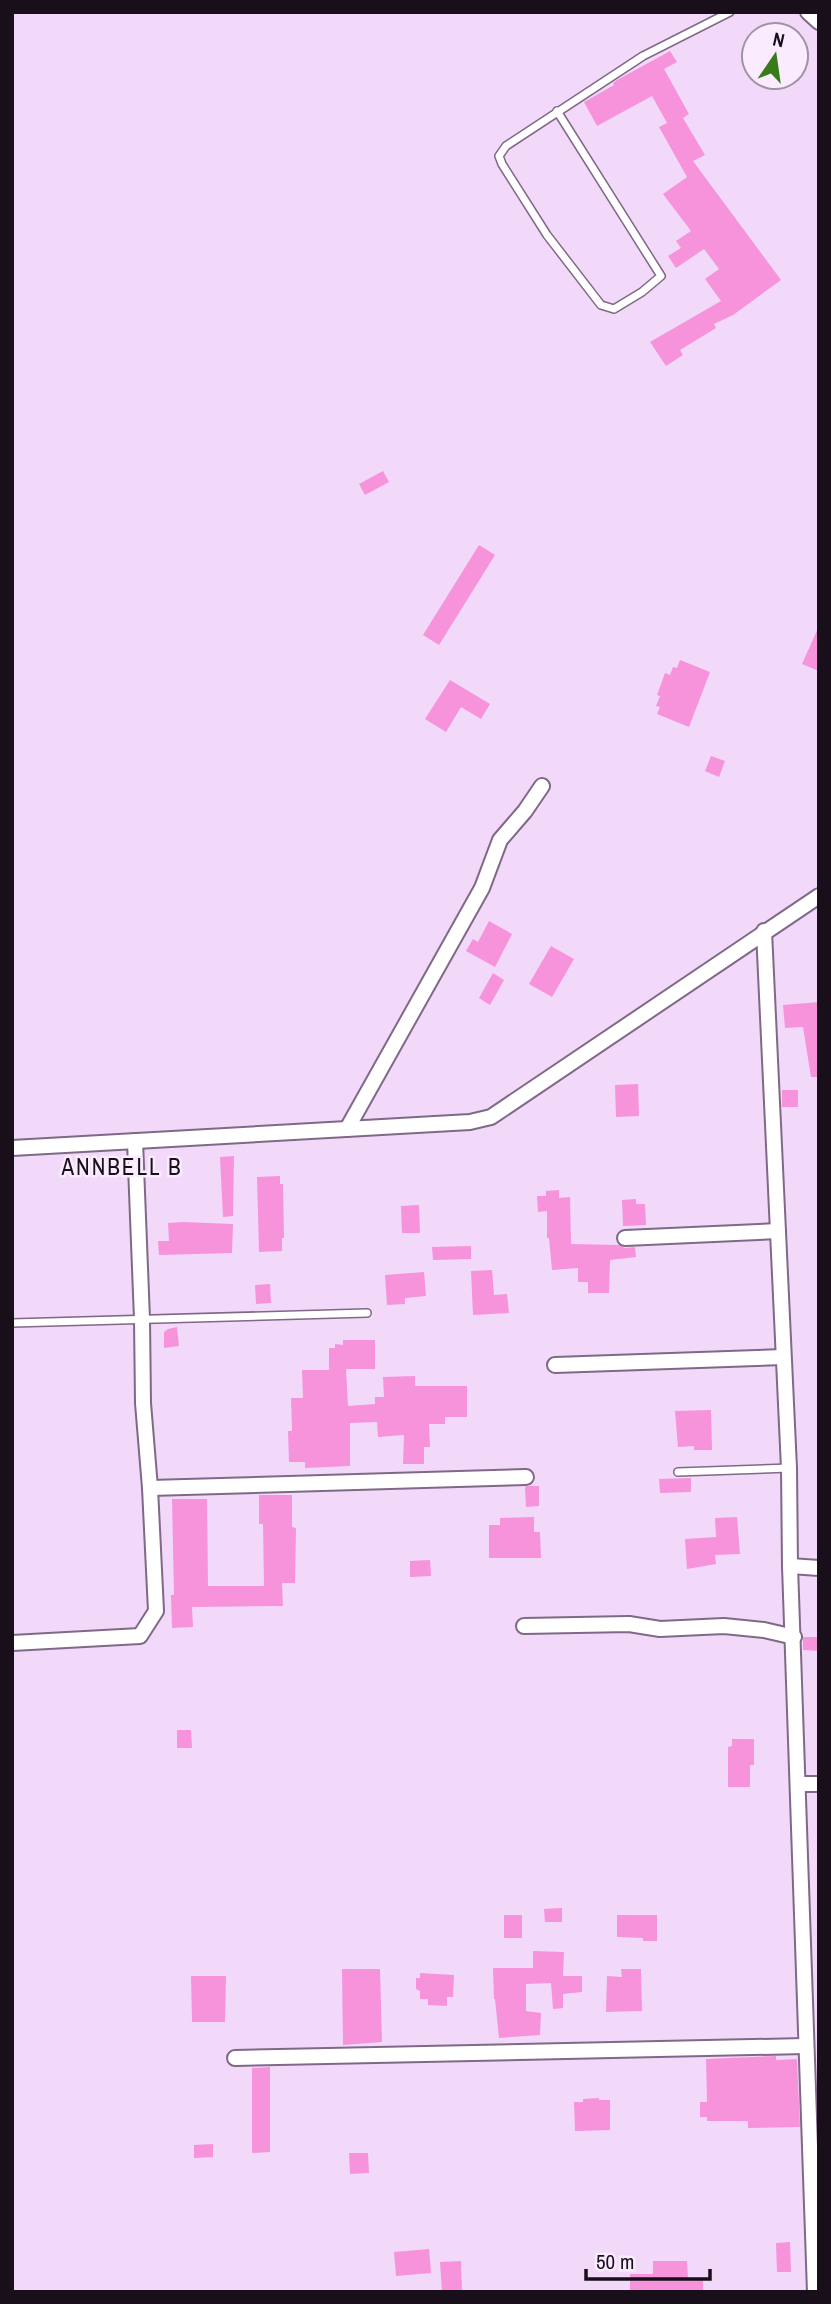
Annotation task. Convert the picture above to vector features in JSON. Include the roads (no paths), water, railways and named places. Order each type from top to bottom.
[{"type":"street","points":[[808,12],[819,22]]},
{"type":"street","points":[[347,1129],[482,888],[500,840],[526,811],[542,786]]},
{"type":"street","points":[[12,1148],[471,1122],[491,1117],[819,896]]},
{"type":"street","points":[[764,931],[789,1468],[805,2046],[815,2171],[815,2292]]},
{"type":"street","points":[[12,1643],[140,1636],[156,1611],[143,1403],[135,1141]]},
{"type":"street","points":[[625,1238],[778,1231]]},
{"type":"street","points":[[555,1365],[783,1357]]},
{"type":"street","points":[[150,1488],[526,1476]]},
{"type":"street","points":[[790,1566],[819,1567]]},
{"type":"street","points":[[524,1626],[629,1624],[660,1629],[724,1626],[764,1630],[793,1637]]},
{"type":"street","points":[[798,1784],[819,1784]]},
{"type":"street","points":[[235,2058],[805,2046]]},
{"type":"lane","points":[[557,111],[661,276],[642,292],[614,309],[601,305],[547,235],[499,156],[506,146],[557,111],[643,56],[730,12]]},
{"type":"lane","points":[[12,1324],[367,1313]]},
{"type":"lane","points":[[678,1472],[789,1468]]},
{"type":"district","name":"ANNBELL B","points":[[122,1166]]}]
